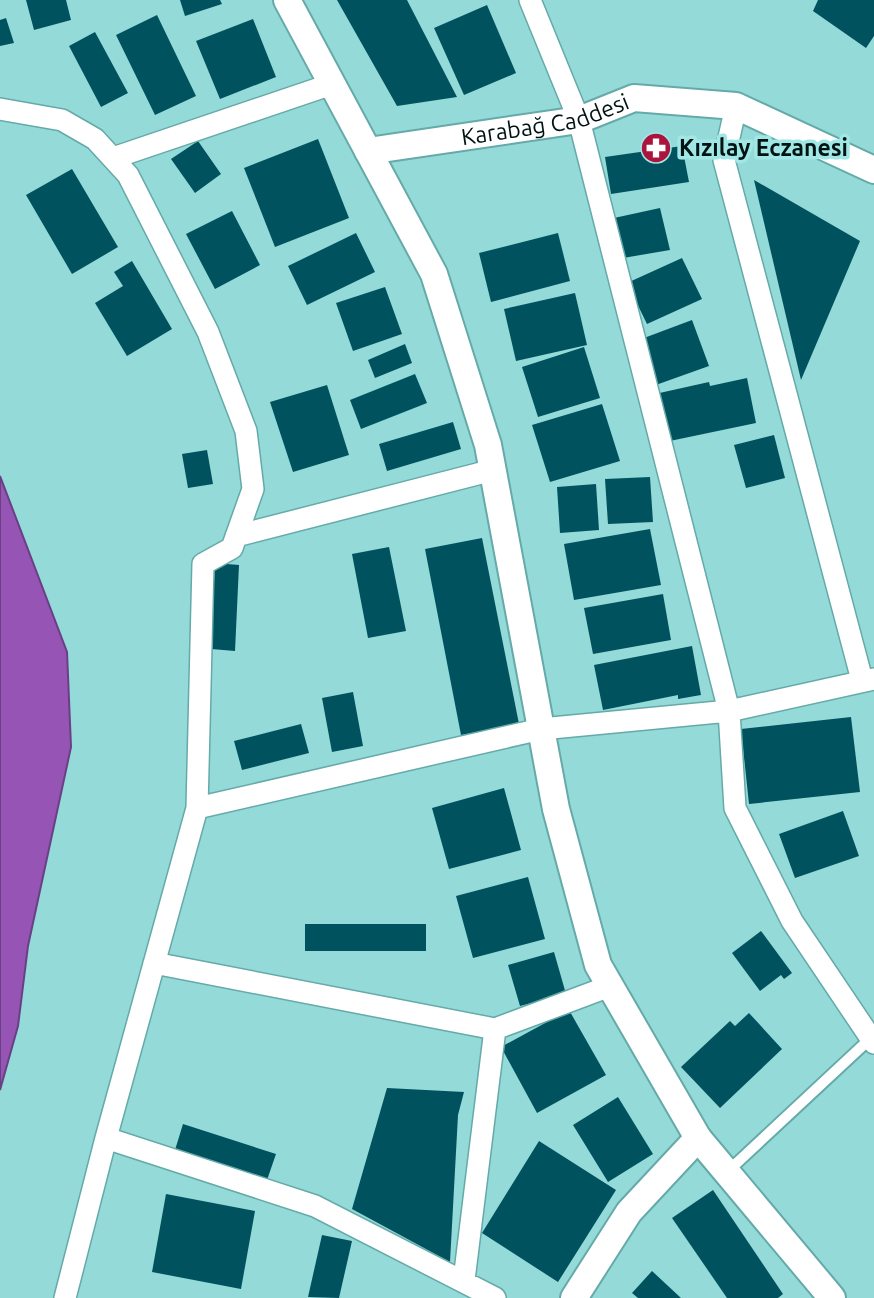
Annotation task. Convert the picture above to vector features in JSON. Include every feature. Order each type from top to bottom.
[{"type":"street","points":[[287,0],[434,274],[488,445],[556,809],[598,965],[698,1138],[832,1298]]},
{"type":"street","points":[[530,0],[579,120],[729,711],[735,808],[792,921],[873,1038]]},
{"type":"street","points":[[113,158],[332,84]]},
{"type":"street","name":"Karabağ Caddesi","points":[[368,151],[579,120],[634,98],[736,106],[874,170]]},
{"type":"street","points":[[197,808],[541,729],[729,711],[868,679],[724,160],[736,106]]},
{"type":"street","points":[[0,109],[62,120],[95,139],[128,175],[208,332],[246,430],[253,489],[232,548],[204,564],[197,808],[65,1298]]},
{"type":"street","points":[[236,536],[493,470]]},
{"type":"street","points":[[154,963],[495,1029],[610,986]]},
{"type":"street","points":[[464,1280],[495,1029]]},
{"type":"street","points":[[106,1138],[315,1206],[495,1298]]},
{"type":"street","points":[[573,1298],[629,1212],[698,1138]]},
{"type":"lane","points":[[726,1172],[873,1038]]},
{"type":"shaded area","points":[[0,476],[67,652],[71,747],[28,946],[18,1026],[0,1090]]},
{"type":"building","points":[[26,0],[66,0],[71,20],[34,30]]},
{"type":"building","points":[[180,0],[220,0],[222,4],[185,16]]},
{"type":"building","points":[[337,0],[407,0],[457,97],[397,106]]},
{"type":"building","points":[[818,0],[874,0],[874,36],[866,48],[813,11]]},
{"type":"building","points":[[487,5],[516,73],[464,95],[434,28]]},
{"type":"building","points":[[157,15],[196,96],[155,115],[116,35]]},
{"type":"building","points":[[6,18],[14,43],[0,46],[0,20]]},
{"type":"building","points":[[253,19],[276,77],[220,99],[196,41]]},
{"type":"building","points":[[95,32],[128,93],[101,107],[69,46]]},
{"type":"building","points":[[318,139],[349,218],[275,247],[244,168]]},
{"type":"building","points":[[198,141],[221,174],[195,193],[171,159]]},
{"type":"building","points":[[682,146],[689,182],[611,194],[605,157]]},
{"type":"building","points":[[72,169],[118,247],[72,274],[26,195]]},
{"type":"building","points":[[754,180],[860,241],[801,380]]},
{"type":"building","points":[[660,208],[670,250],[623,258],[614,218]]},
{"type":"building","points":[[232,211],[260,265],[215,289],[186,234]]},
{"type":"building","points":[[356,233],[375,272],[307,305],[288,266]]},
{"type":"building","points":[[558,233],[570,281],[491,302],[479,253]]},
{"type":"building","points":[[682,258],[702,299],[647,324],[627,283]]},
{"type":"building","points":[[132,261],[172,329],[127,356],[95,303],[123,286],[114,272]]},
{"type":"building","points":[[385,287],[402,334],[353,351],[336,303]]},
{"type":"building","points":[[575,293],[587,345],[516,361],[504,309]]},
{"type":"building","points":[[692,320],[709,366],[653,386],[636,341]]},
{"type":"building","points":[[405,344],[412,363],[375,378],[368,360]]},
{"type":"building","points":[[584,347],[600,398],[538,417],[522,367]]},
{"type":"building","points":[[415,374],[427,403],[361,429],[350,400]]},
{"type":"building","points":[[747,378],[756,423],[665,442],[655,394],[709,382],[710,386]]},
{"type":"building","points":[[327,385],[349,455],[293,472],[270,402]]},
{"type":"building","points":[[602,404],[620,461],[550,482],[532,425]]},
{"type":"building","points":[[453,422],[461,449],[387,471],[379,444]]},
{"type":"building","points":[[774,435],[785,478],[746,488],[734,445]]},
{"type":"building","points":[[207,450],[213,484],[188,488],[182,454]]},
{"type":"building","points":[[650,477],[653,522],[608,524],[605,479]]},
{"type":"building","points":[[596,484],[599,530],[560,533],[557,487]]},
{"type":"building","points":[[650,529],[661,585],[574,600],[564,544]]},
{"type":"building","points":[[482,538],[519,724],[461,735],[425,549]]},
{"type":"building","points":[[389,547],[406,631],[368,638],[352,554]]},
{"type":"building","points":[[215,563],[239,565],[235,651],[211,649]]},
{"type":"building","points":[[663,594],[671,640],[593,654],[584,608]]},
{"type":"building","points":[[692,646],[701,695],[678,699],[678,695],[603,710],[594,665]]},
{"type":"building","points":[[353,692],[363,746],[332,752],[322,698]]},
{"type":"building","points":[[851,717],[860,792],[749,804],[741,729]]},
{"type":"building","points":[[301,724],[309,753],[242,770],[234,741]]},
{"type":"building","points":[[504,788],[521,850],[449,869],[432,808]]},
{"type":"building","points":[[843,811],[859,856],[795,878],[779,834]]},
{"type":"building","points":[[528,877],[545,939],[473,958],[456,896]]},
{"type":"building","points":[[305,924],[426,924],[426,951],[305,951]]},
{"type":"building","points":[[761,931],[792,973],[784,979],[781,975],[760,991],[732,953]]},
{"type":"building","points":[[554,952],[566,994],[520,1006],[508,965]]},
{"type":"building","points":[[569,1010],[606,1075],[537,1113],[501,1047]]},
{"type":"building","points":[[749,1013],[782,1049],[720,1108],[681,1067],[730,1021],[735,1026]]},
{"type":"building","points":[[387,1088],[464,1092],[458,1115],[450,1262],[352,1209]]},
{"type":"building","points":[[618,1097],[653,1154],[608,1182],[573,1125]]},
{"type":"building","points":[[183,1124],[276,1154],[267,1180],[175,1150]]},
{"type":"building","points":[[539,1141],[616,1190],[558,1282],[482,1233]]},
{"type":"building","points":[[713,1190],[783,1294],[778,1298],[727,1298],[672,1218]]},
{"type":"building","points":[[166,1194],[255,1211],[241,1289],[152,1272]]},
{"type":"building","points":[[322,1235],[352,1241],[339,1298],[308,1297]]},
{"type":"building","points":[[652,1271],[681,1298],[638,1298],[632,1293]]},
{"type":"place","name":"Kızılay Eczanesi","points":[[656,148]]}]
